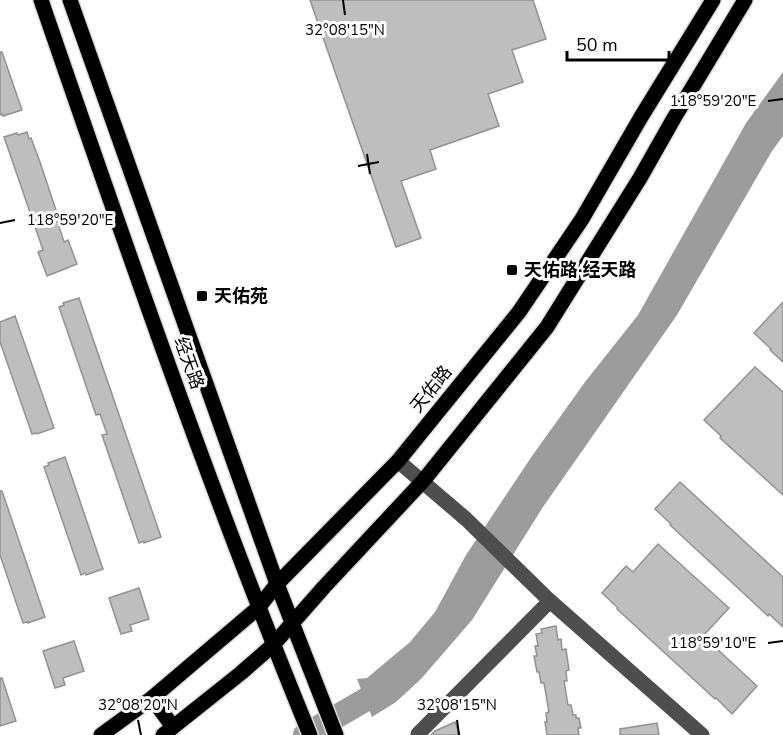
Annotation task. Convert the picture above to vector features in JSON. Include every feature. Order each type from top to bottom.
[{"type":"main road","name":"经天路","points":[[41,0],[133,268],[258,608],[310,735]]},
{"type":"main road","name":"经天路","points":[[70,0],[277,584],[336,735]]},
{"type":"main road","name":"天佑路","points":[[101,735],[152,698],[258,608],[277,584],[398,461],[519,312],[582,219],[712,0]]},
{"type":"main road","points":[[152,698],[168,731],[273,645],[423,481],[547,327],[640,178],[745,0]]},
{"type":"street","points":[[398,461],[466,519],[550,601],[702,735]]},
{"type":"street","points":[[418,735],[550,601]]},
{"type":"shaded area","points":[[783,72],[783,136],[772,151],[677,315],[543,507],[472,620],[421,679],[396,702],[372,717],[357,679],[367,678],[410,642],[435,612],[466,555],[532,456],[585,382],[638,315],[746,123]]},
{"type":"building","points":[[310,0],[533,0],[546,39],[512,50],[523,82],[488,94],[499,126],[430,150],[436,169],[401,181],[421,238],[396,247]]},
{"type":"building","points":[[0,52],[2,52],[22,110],[3,116],[0,115]]},
{"type":"building","points":[[27,132],[40,162],[59,219],[57,220],[64,242],[68,240],[77,264],[47,276],[38,252],[43,250],[4,137]]},
{"type":"building","points":[[79,298],[161,537],[144,543],[144,541],[139,543],[102,435],[107,434],[100,414],[96,415],[59,307],[64,305],[63,303]]},
{"type":"building","points":[[783,302],[783,362],[754,333]]},
{"type":"building","points":[[15,316],[54,428],[37,434],[32,434],[0,342],[0,322]]},
{"type":"building","points":[[755,367],[783,392],[783,495],[720,438],[721,436],[704,420]]},
{"type":"building","points":[[65,457],[103,569],[86,575],[85,573],[81,575],[44,467],[49,465],[48,463]]},
{"type":"building","points":[[680,482],[783,577],[783,627],[769,614],[768,616],[655,509]]},
{"type":"building","points":[[0,491],[2,491],[45,617],[28,623],[23,623],[0,555]]},
{"type":"building","points":[[658,544],[729,608],[703,636],[757,686],[732,714],[602,593],[626,566],[633,572]]},
{"type":"building","points":[[139,588],[149,619],[130,625],[132,631],[121,634],[109,598]]},
{"type":"building","points":[[556,626],[562,650],[566,649],[569,670],[566,671],[567,681],[564,681],[568,705],[571,705],[573,715],[579,718],[581,728],[578,728],[579,735],[547,735],[545,722],[547,722],[546,713],[549,712],[544,683],[541,683],[534,656],[537,656],[535,646],[538,646],[536,634],[542,633],[541,629]]},
{"type":"building","points":[[74,641],[84,671],[63,678],[65,685],[55,688],[43,651]]},
{"type":"building","points":[[0,678],[2,678],[16,721],[0,726]]},
{"type":"building","points":[[455,722],[460,735],[431,735],[435,731]]},
{"type":"building","points":[[657,723],[659,735],[620,735],[620,729]]},
{"type":"waterway","points":[[305,735],[394,683]]},
{"type":"place","name":"天佑路·经天路","points":[[512,270]]},
{"type":"place","name":"天佑苑","points":[[202,296]]}]
